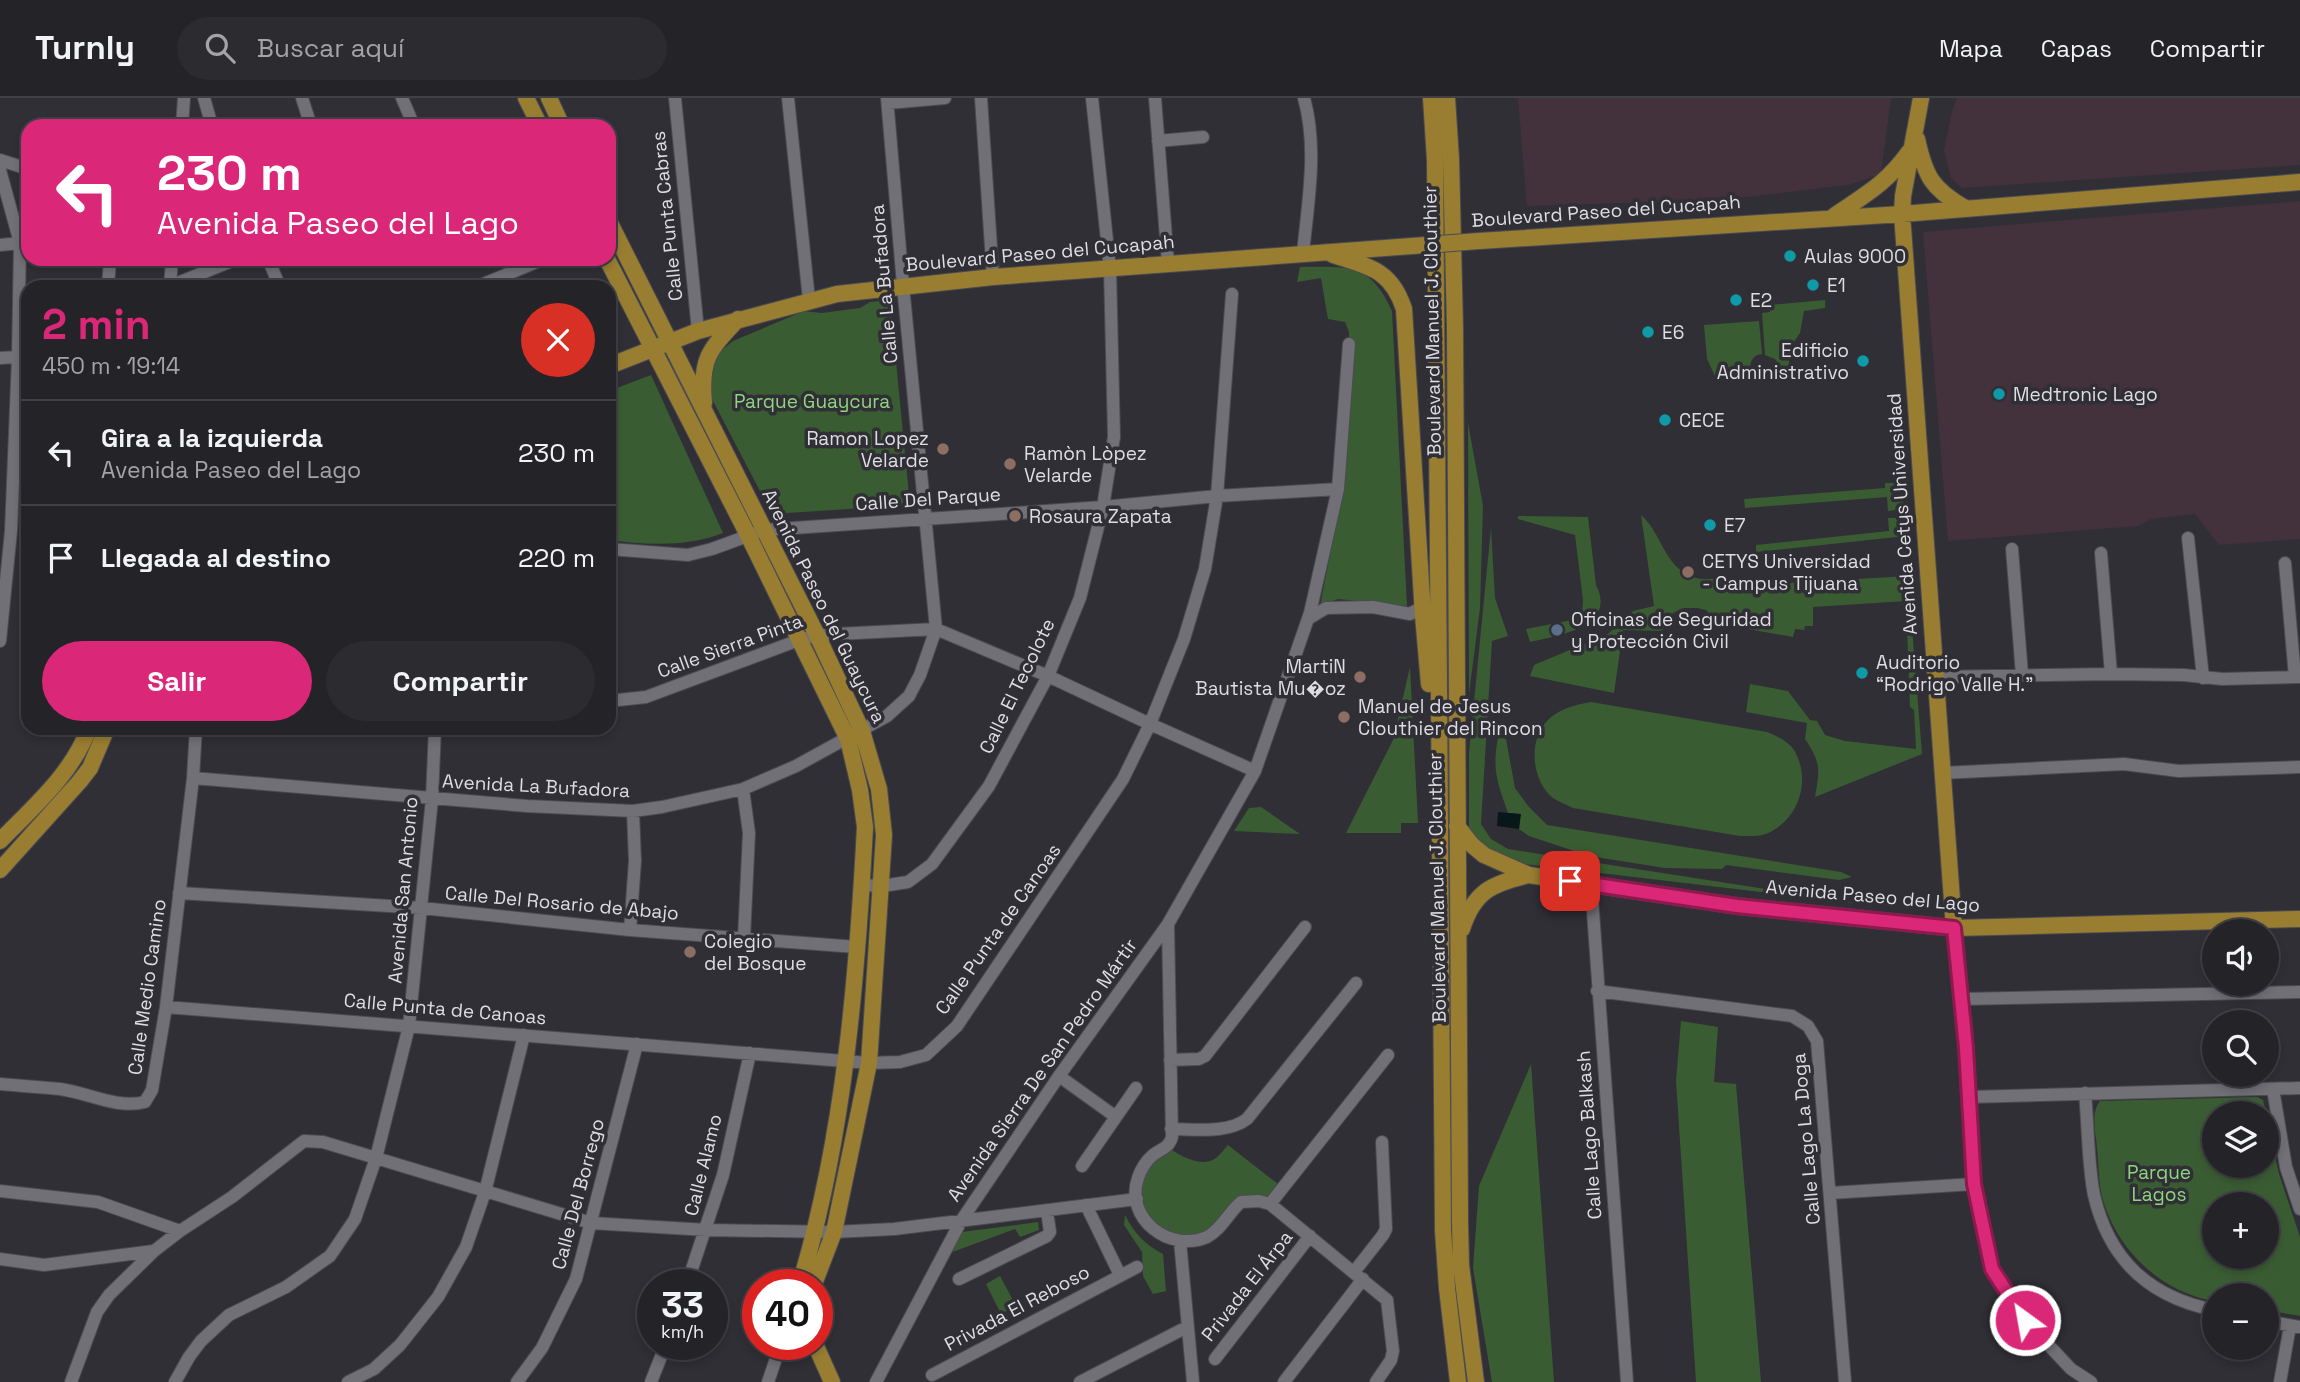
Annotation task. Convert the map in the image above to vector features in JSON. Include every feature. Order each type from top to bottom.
[{"type":"main road","points":[[526,98],[536,119]]},
{"type":"main road","points":[[549,98],[559,119]]},
{"type":"main road","name":"Boulevard Manuel J. Clouthier","points":[[1431,98],[1435,160],[1443,1231],[1458,1382]]},
{"type":"main road","name":"Boulevard Manuel J. Clouthier","points":[[1447,98],[1451,147],[1455,328],[1460,1244],[1476,1382]]},
{"type":"main road","name":"Avenida Cetys Universidad","points":[[1921,98],[1902,214],[1954,928]]},
{"type":"main road","points":[[1914,139],[1928,177],[1947,198],[1965,208]]},
{"type":"main road","points":[[1833,217],[1876,189],[1895,171],[1914,139]]},
{"type":"main road","name":"Boulevard Paseo del Cucapah","points":[[616,363],[698,331],[738,319],[837,294],[903,285],[1324,251],[1902,214],[2300,182]]},
{"type":"main road","name":"Avenida Paseo del Guaycura","points":[[616,238],[817,635],[879,789],[884,835],[883,886],[869,1063],[834,1232],[820,1269]]},
{"type":"main road","points":[[1324,251],[1386,276],[1397,289],[1404,309],[1422,607],[1438,788]]},
{"type":"main road","name":"Avenida Paseo del Guaycura","points":[[611,266],[799,640],[855,735],[865,827],[847,1062],[815,1231],[804,1269]]},
{"type":"main road","points":[[705,412],[704,364],[709,353],[738,319]]},
{"type":"main road","points":[[0,841],[65,774],[87,735]]},
{"type":"main road","points":[[0,870],[80,781],[94,760],[104,735]]},
{"type":"main road","points":[[1457,825],[1472,845],[1484,855],[1530,875]]},
{"type":"main road","points":[[1459,942],[1468,914],[1485,890],[1508,879],[1530,875]]},
{"type":"main road","name":"Avenida Paseo del Lago","points":[[1530,875],[1737,906],[1954,928],[2300,919]]},
{"type":"main road","points":[[822,1360],[832,1382]]},
{"type":"street","points":[[182,119],[184,98]]},
{"type":"street","points":[[302,98],[309,119]]},
{"type":"street","points":[[402,98],[411,119]]},
{"type":"street","name":"Calle Punta Cabras","points":[[675,98],[698,331]]},
{"type":"street","points":[[788,98],[809,300]]},
{"type":"street","points":[[888,101],[945,98]]},
{"type":"street","points":[[981,98],[993,277]]},
{"type":"street","name":"Calle El Tecolote","points":[[862,885],[883,886],[908,882],[932,864],[989,786],[1048,676],[1080,598],[1103,506],[1114,437],[1110,269],[1092,98]]},
{"type":"street","points":[[1155,98],[1168,263]]},
{"type":"street","points":[[1303,253],[1311,155],[1310,119],[1304,98]]},
{"type":"street","points":[[200,99],[209,119]]},
{"type":"street","name":"Calle La Bufadora","points":[[855,735],[887,716],[909,695],[920,675],[936,629],[888,101]]},
{"type":"street","points":[[1158,141],[1203,137]]},
{"type":"street","points":[[0,160],[21,167]]},
{"type":"street","points":[[0,170],[20,243],[11,531],[0,641]]},
{"type":"street","points":[[0,245],[20,243]]},
{"type":"street","points":[[187,280],[220,266]]},
{"type":"street","points":[[492,280],[527,266]]},
{"type":"street","name":"Calle Punta de Canoas","points":[[166,1006],[847,1062],[900,1062],[926,1055],[957,1026],[1123,779],[1150,724],[1184,639],[1205,569],[1217,496],[1232,294]]},
{"type":"street","name":"Avenida Sierra De San Pedro Mártir","points":[[71,1382],[97,1312],[109,1295],[154,1251],[232,1197],[304,1140],[323,1142],[591,1223],[707,1230],[834,1232],[894,1229],[961,1221],[1059,1076],[1168,924],[1255,771],[1308,619],[1338,489],[1349,344]]},
{"type":"street","points":[[0,358],[18,357]]},
{"type":"street","name":"Calle Del Parque","points":[[616,550],[688,555],[764,530],[1338,489]]},
{"type":"street","points":[[2188,537],[2203,678]]},
{"type":"street","points":[[2012,549],[2022,675]]},
{"type":"street","points":[[2101,553],[2111,674]]},
{"type":"street","points":[[1934,677],[2111,674],[2184,675],[2203,678],[2297,677],[2285,563]]},
{"type":"street","points":[[1308,619],[1326,608],[1373,607],[1410,614],[1422,607]]},
{"type":"street","name":"Calle Sierra Pinta","points":[[616,700],[646,696],[817,635],[936,629],[1048,676],[1255,771]]},
{"type":"street","name":"Calle Medio Camino","points":[[0,1084],[62,1090],[118,1104],[145,1102],[152,1090],[166,1006],[193,778],[196,735]]},
{"type":"street","name":"Avenida San Antonio","points":[[176,1382],[188,1357],[229,1315],[286,1287],[330,1256],[355,1219],[376,1158],[410,1026],[432,799],[435,735]]},
{"type":"street","name":"Avenida La Bufadora","points":[[193,778],[432,799],[633,811],[743,789],[796,766],[855,735]]},
{"type":"street","points":[[1942,774],[2124,764],[2179,771],[2300,767]]},
{"type":"street","points":[[743,789],[749,833],[744,938]]},
{"type":"street","points":[[630,930],[635,861],[633,811]]},
{"type":"street","name":"Calle Lago Balkash","points":[[1591,884],[1628,1382]]},
{"type":"street","name":"Calle Del Rosario de Abajo","points":[[179,893],[422,908],[630,930],[857,947]]},
{"type":"street","points":[[1168,924],[1170,1143],[1144,1165],[1137,1180],[1140,1212],[1149,1226],[1162,1236],[1180,1241],[1194,1241],[1209,1236],[1241,1202],[1259,1201],[1270,1204],[1387,1300],[1393,1351],[1391,1360],[1376,1382]]},
{"type":"street","points":[[1170,1060],[1199,1059],[1205,1056],[1305,927]]},
{"type":"street","points":[[1954,928],[1962,999],[1974,1184],[1992,1269],[2025,1320],[2071,1369],[2091,1382]]},
{"type":"street","points":[[1171,1129],[1233,1127],[1247,1119],[1356,984]]},
{"type":"street","name":"Calle Lago La Doga","points":[[1597,991],[1792,1016],[1808,1026],[1817,1041],[1845,1382]]},
{"type":"street","points":[[1962,999],[2300,992]]},
{"type":"street","points":[[348,1382],[373,1369],[400,1345],[438,1297],[466,1247],[485,1192],[524,1035]]},
{"type":"street","name":"Calle Del Borrego","points":[[517,1382],[541,1348],[576,1279],[637,1044]]},
{"type":"street","name":"Calle Alamo","points":[[693,1269],[723,1175],[750,1053]]},
{"type":"street","points":[[1270,1204],[1388,1055]]},
{"type":"street","points":[[1059,1076],[1116,1117]]},
{"type":"street","points":[[1082,1166],[1136,1088]]},
{"type":"street","points":[[1969,1097],[2300,1088]]},
{"type":"street","points":[[2273,1089],[2286,1167],[2300,1209]]},
{"type":"street","points":[[2085,1093],[2094,1195],[2108,1238],[2127,1267],[2158,1291],[2202,1308]]},
{"type":"street","points":[[1284,1382],[1359,1276],[1384,1235],[1386,1228],[1382,1142]]},
{"type":"street","points":[[1830,1193],[1974,1184]]},
{"type":"street","points":[[0,1191],[98,1202],[180,1231]]},
{"type":"street","points":[[876,1382],[961,1221],[1137,1199]]},
{"type":"street","name":"Privada El Reboso","points":[[1086,1205],[1120,1275]]},
{"type":"street","points":[[959,1279],[1047,1236],[1050,1232],[1047,1210]]},
{"type":"street","name":"Privada El Árpa","points":[[1214,1359],[1310,1236]]},
{"type":"street","points":[[1180,1241],[1193,1382]]},
{"type":"street","points":[[0,1259],[44,1265],[154,1251]]},
{"type":"street","name":"Privada El Reboso","points":[[932,1375],[1137,1267]]},
{"type":"street","points":[[2280,1382],[2295,1326]]},
{"type":"street","points":[[1080,1382],[1187,1327]]},
{"type":"street","points":[[651,1382],[660,1360]]},
{"type":"street","points":[[768,1382],[776,1360]]},
{"type":"shaded area","points":[[1518,98],[1891,98],[1881,174],[1848,185],[1721,200],[1527,206]]},
{"type":"shaded area","points":[[1957,98],[2300,98],[2300,165],[1962,188],[1951,178],[1944,150]]},
{"type":"shaded area","points":[[2300,201],[2300,539],[2219,545],[2195,514],[2151,519],[2138,526],[1948,541],[1923,232]]},
{"type":"shaded area","points":[[1498,812],[1521,814],[1519,829],[1497,826]]},
{"type":"green space","points":[[1300,267],[1344,268],[1366,276],[1384,295],[1392,311],[1407,606],[1338,599],[1320,606],[1343,488],[1349,332],[1345,322],[1328,319],[1321,278],[1297,282]]},
{"type":"green space","name":"Parque Guaycura","points":[[890,300],[910,505],[772,514],[712,399],[709,378],[715,359],[733,341],[804,311],[822,313],[860,308],[870,302]]},
{"type":"green space","points":[[1825,300],[1825,308],[1804,311],[1800,333],[1789,349],[1789,374],[1784,374],[1775,359],[1765,355],[1762,313],[1770,312],[1769,305]]},
{"type":"green space","points":[[1759,321],[1762,354],[1753,358],[1750,367],[1726,370],[1724,377],[1716,378],[1707,359],[1704,325]]},
{"type":"green space","points":[[651,375],[723,533],[681,543],[616,541],[616,388]]},
{"type":"green space","points":[[1468,423],[1483,506],[1480,608],[1469,694]]},
{"type":"green space","points":[[1885,483],[1901,483],[1904,509],[1888,511],[1887,497],[1745,508],[1744,499],[1885,488]]},
{"type":"green space","points":[[1641,515],[1676,566],[1699,579],[1737,578],[1739,586],[1908,576],[1922,754],[1815,797],[1818,766],[1805,739],[1807,723],[1746,712],[1750,684],[1788,691],[1810,720],[1817,721],[1825,735],[1845,741],[1916,749],[1914,710],[1910,707],[1906,601],[1813,607],[1813,626],[1805,626],[1804,630],[1795,629],[1793,637],[1720,624],[1706,610],[1684,608],[1673,613],[1662,631],[1623,630],[1614,693],[1530,676],[1534,665],[1608,634],[1633,611],[1654,606]]},
{"type":"green space","points":[[1518,516],[1588,517],[1596,585],[1601,599],[1599,611],[1592,620],[1568,632],[1530,642],[1526,629],[1582,618],[1583,600],[1575,535],[1518,519]]},
{"type":"green space","points":[[1888,518],[1905,518],[1906,536],[1756,552],[1756,545],[1889,531]]},
{"type":"green space","points":[[1491,528],[1495,598],[1508,636],[1492,641],[1481,824],[1491,839],[1508,849],[1862,904],[1515,863],[1482,847],[1469,827],[1469,753]]},
{"type":"green space","points":[[1410,667],[1418,823],[1401,823],[1401,833],[1346,833],[1393,740]]},
{"type":"green space","points":[[1591,702],[1767,732],[1778,737],[1792,747],[1802,772],[1796,806],[1782,824],[1768,833],[1740,836],[1573,808],[1558,801],[1546,791],[1537,772],[1535,750],[1540,730],[1561,711]]},
{"type":"green space","points":[[1498,737],[1506,739],[1515,788],[1547,825],[1841,872],[1852,877],[1839,880],[1726,865],[1722,869],[1665,868],[1589,856],[1529,836],[1519,829],[1520,814],[1508,813],[1501,792],[1496,768]]},
{"type":"green space","points":[[1261,807],[1300,834],[1234,831],[1249,808]]},
{"type":"green space","points":[[1681,1021],[1718,1027],[1714,1082],[1736,1084],[1761,1382],[1696,1382],[1676,1081]]},
{"type":"green space","points":[[1531,1064],[1554,1382],[1492,1382],[1473,1268],[1479,1186]]},
{"type":"green space","name":"Parque Lagos","points":[[2257,1097],[2263,1100],[2202,1101],[2202,1178],[2279,1178],[2279,1174],[2300,1237],[2300,1316],[2279,1312],[2279,1283],[2202,1283],[2202,1298],[2158,1278],[2143,1265],[2117,1233],[2102,1196],[2094,1124],[2100,1101]]},
{"type":"green space","points":[[1228,1145],[1283,1188],[1270,1204],[1249,1201],[1216,1231],[1180,1241],[1140,1212],[1137,1180],[1167,1147],[1191,1160],[1204,1162],[1216,1158]]},
{"type":"green space","points":[[1125,1215],[1140,1238],[1163,1254],[1166,1291],[1153,1294],[1143,1276],[1142,1252],[1124,1225]]},
{"type":"green space","points":[[1038,1222],[1039,1230],[1020,1237],[1015,1229],[947,1254],[962,1232]]},
{"type":"green space","points":[[1000,1276],[1016,1306],[1001,1314],[986,1284]]},
{"type":"place","name":"Aulas 9000","points":[[1790,256]]},
{"type":"place","name":"E1","points":[[1813,285]]},
{"type":"place","name":"E2","points":[[1736,300]]},
{"type":"place","name":"E6","points":[[1648,332]]},
{"type":"place","name":"Edificio Administrativo","points":[[1863,361]]},
{"type":"place","name":"Medtronic Lago","points":[[1999,394]]},
{"type":"place","name":"CECE","points":[[1665,420]]},
{"type":"place","name":"Ramon Lopez Velarde","points":[[943,449]]},
{"type":"place","name":"Ramòn Lòpez Velarde","points":[[1010,464]]},
{"type":"place","name":"Rosaura Zapata","points":[[1015,516]]},
{"type":"place","name":"E7","points":[[1710,525]]},
{"type":"place","name":"CETYS Universidad - Campus Tijuana","points":[[1688,572]]},
{"type":"place","name":"Oficinas de Seguridad y Protección Civil","points":[[1557,630]]},
{"type":"place","name":"Auditorio “Rodrigo Valle H.”","points":[[1862,673]]},
{"type":"place","name":"MartiN Bautista Mu�oz","points":[[1360,677]]},
{"type":"place","name":"Manuel de Jesus Clouthier del Rincon","points":[[1344,717]]},
{"type":"place","name":"Colegio del Bosque","points":[[690,952]]},
{"type":"route","points":[[1570,881],[1737,906],[1954,928],[1966,1048],[1974,1184],[1992,1269],[2025,1320]]}]
